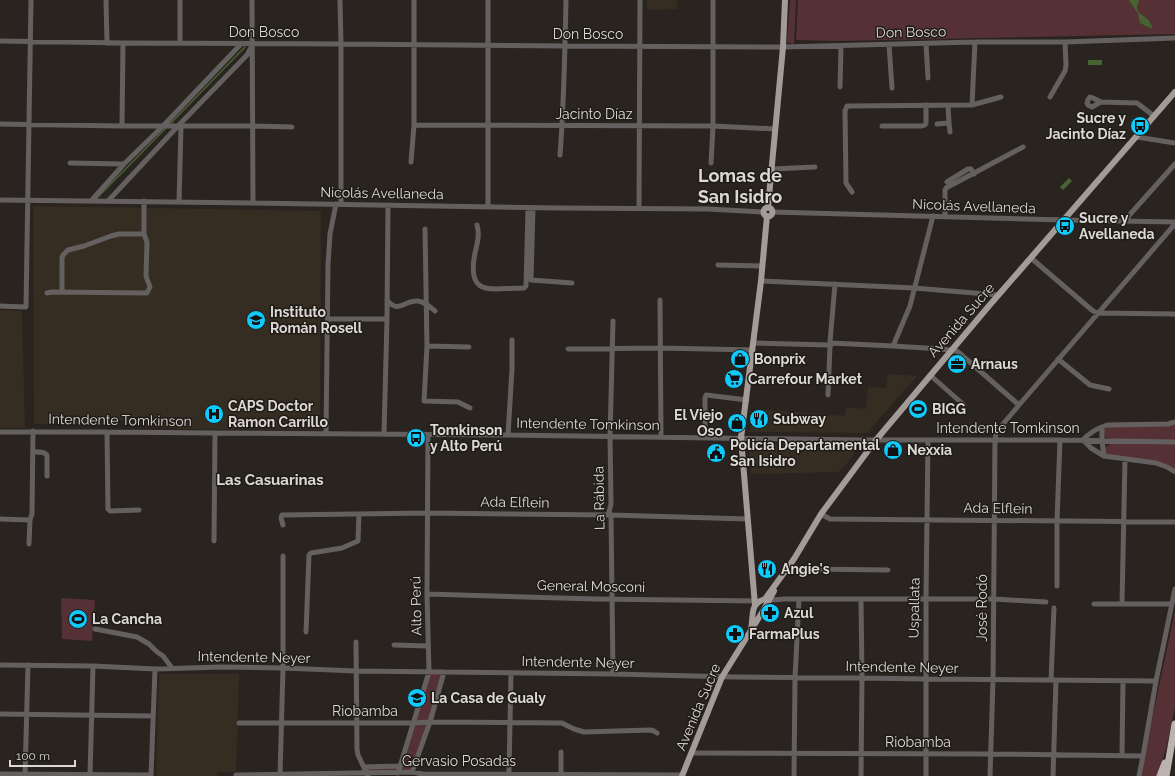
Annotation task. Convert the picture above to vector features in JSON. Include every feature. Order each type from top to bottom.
[{"type":"highway","points":[[1166,776],[1175,724]]},
{"type":"highway","points":[[1160,776],[1170,748]]},
{"type":"main road","points":[[759,603],[765,604],[764,610],[758,614],[755,613],[759,603],[754,590],[741,438],[747,400],[768,212],[783,47],[785,0]]},
{"type":"main road","name":"Avenida Sucre","points":[[759,603],[765,599],[779,578],[782,576],[821,514],[876,440],[998,295],[1175,92]]},
{"type":"main road","name":"Avenida Sucre","points":[[751,629],[759,603],[775,590],[782,579],[782,576]]},
{"type":"main road","name":"Avenida Sucre","points":[[682,776],[722,676],[764,610]]},
{"type":"street","points":[[0,306],[26,307],[31,0]]},
{"type":"street","points":[[106,0],[107,43]]},
{"type":"street","points":[[180,0],[180,43]]},
{"type":"street","points":[[252,0],[253,203]]},
{"type":"street","points":[[326,434],[328,265],[330,234],[338,204],[341,44],[340,0]]},
{"type":"street","points":[[411,162],[414,125],[414,0]]},
{"type":"street","points":[[488,0],[488,207]]},
{"type":"street","points":[[560,155],[566,46],[566,0]]},
{"type":"street","points":[[639,209],[640,0]]},
{"type":"street","points":[[711,163],[714,46],[713,0]]},
{"type":"street","name":"Don Bosco","points":[[0,41],[783,47],[975,42],[1065,42],[1175,38]]},
{"type":"street","points":[[972,105],[975,42]]},
{"type":"street","points":[[1050,97],[1065,71],[1065,42]]},
{"type":"street","points":[[122,126],[124,43]]},
{"type":"street","points":[[91,201],[124,164],[165,126],[241,44]]},
{"type":"street","points":[[108,201],[247,55],[252,44]]},
{"type":"street","points":[[926,44],[928,78]]},
{"type":"street","points":[[889,45],[892,88]]},
{"type":"street","points":[[840,87],[841,46]]},
{"type":"street","points":[[852,192],[846,182],[845,107],[849,105],[972,105],[1001,97]]},
{"type":"street","points":[[1101,102],[1137,103],[1154,116]]},
{"type":"street","points":[[882,126],[925,125],[926,105]]},
{"type":"street","points":[[948,105],[950,132]]},
{"type":"street","points":[[937,124],[949,123]]},
{"type":"street","points":[[0,124],[292,127]]},
{"type":"street","name":"Jacinto Díaz","points":[[414,125],[713,126],[775,128]]},
{"type":"street","points":[[178,126],[179,202]]},
{"type":"street","points":[[1137,136],[1175,143]]},
{"type":"street","points":[[945,216],[946,188],[1023,147]]},
{"type":"street","points":[[70,163],[124,164]]},
{"type":"street","points":[[1125,220],[1175,164]]},
{"type":"street","points":[[772,169],[815,167]]},
{"type":"street","points":[[947,182],[968,169],[971,169],[974,174]]},
{"type":"street","name":"Nicolás Avellaneda","points":[[0,200],[708,210],[1064,220],[1125,220],[1175,223]]},
{"type":"street","points":[[47,293],[147,293],[150,287],[146,276],[147,242],[144,234],[144,201]]},
{"type":"street","points":[[384,434],[388,205]]},
{"type":"street","points":[[477,225],[478,240],[473,262],[474,280],[476,283],[481,287],[524,288],[526,286],[531,208]]},
{"type":"street","points":[[531,208],[531,281],[572,283]]},
{"type":"street","points":[[893,346],[910,306],[933,216]]},
{"type":"street","points":[[995,440],[998,430],[1175,223]]},
{"type":"street","points":[[425,229],[426,346],[424,401],[458,402],[470,408]]},
{"type":"street","points":[[62,292],[62,258],[68,250],[119,234],[144,234]]},
{"type":"street","points":[[1031,258],[1093,311],[1098,313],[1175,314]]},
{"type":"street","points":[[718,265],[762,266]]},
{"type":"street","points":[[761,281],[914,288],[998,295]]},
{"type":"street","points":[[828,395],[830,344],[835,284]]},
{"type":"street","points":[[387,300],[391,305],[396,307],[404,306],[415,301],[426,304],[435,311]]},
{"type":"street","points":[[660,300],[661,437]]},
{"type":"street","points":[[328,319],[387,319]]},
{"type":"street","name":"La Rábida","points":[[613,322],[610,436],[611,504],[609,512],[611,515],[613,674]]},
{"type":"street","points":[[508,435],[512,369],[512,340]]},
{"type":"street","points":[[568,349],[830,344],[951,350],[961,355],[1019,405]]},
{"type":"street","points":[[426,346],[469,347]]},
{"type":"street","points":[[1058,359],[1090,385],[1109,389]]},
{"type":"street","points":[[930,375],[964,405]]},
{"type":"street","points":[[706,429],[706,395],[747,400]]},
{"type":"street","points":[[1175,422],[1168,424],[1107,425],[1089,434],[1083,440],[1091,448],[1104,456],[1156,463],[1175,472]]},
{"type":"street","points":[[1102,427],[1104,456]]},
{"type":"street","points":[[29,544],[30,520],[32,514],[33,431]]},
{"type":"street","name":"Intendente Tomkinson","points":[[0,432],[508,435],[1175,442]]},
{"type":"street","points":[[107,432],[108,509],[110,511],[139,510]]},
{"type":"street","points":[[214,541],[215,433]]},
{"type":"street","name":"Alto Perú","points":[[398,773],[428,672],[428,435]]},
{"type":"street","name":"Uspallata","points":[[926,776],[928,440]]},
{"type":"street","name":"José Rodó","points":[[990,776],[993,680],[995,440]]},
{"type":"street","points":[[1057,586],[1057,521],[1060,440]]},
{"type":"street","points":[[33,452],[41,452],[47,455],[47,476]]},
{"type":"street","points":[[1122,604],[1125,459]]},
{"type":"street","name":"Ada Elflein","points":[[283,525],[282,515],[427,513],[611,515],[747,519]]},
{"type":"street","points":[[306,632],[310,554],[342,548],[352,545],[358,541],[359,514]]},
{"type":"street","name":"Ada Elflein","points":[[821,514],[830,519],[1175,522]]},
{"type":"street","points":[[0,519],[30,520]]},
{"type":"street","points":[[280,775],[284,556]]},
{"type":"street","points":[[788,567],[805,569],[888,570]]},
{"type":"street","points":[[1139,776],[1156,681],[1175,589]]},
{"type":"street","points":[[775,590],[778,595],[785,599]]},
{"type":"street","name":"General Mosconi","points":[[427,594],[759,603],[785,599],[994,599],[1046,602]]},
{"type":"street","points":[[794,776],[795,678],[799,599]]},
{"type":"street","points":[[861,599],[861,776]]},
{"type":"street","points":[[1094,604],[1172,604]]},
{"type":"street","points":[[1053,776],[1054,608]]},
{"type":"street","points":[[95,629],[137,637],[164,656],[172,668]]},
{"type":"street","points":[[356,642],[358,755],[367,775]]},
{"type":"street","points":[[394,645],[428,646]]},
{"type":"street","name":"Intendente Neyer","points":[[0,665],[93,666],[155,669],[222,667],[356,671],[795,678],[1156,681]]},
{"type":"street","points":[[25,775],[28,665]]},
{"type":"street","points":[[90,775],[93,666]]},
{"type":"street","points":[[0,774],[151,776],[155,669]]},
{"type":"street","points":[[412,772],[430,722],[444,672]]},
{"type":"street","points":[[509,774],[511,673]]},
{"type":"street","points":[[1122,756],[1123,681]]},
{"type":"street","points":[[0,714],[153,716]]},
{"type":"street","name":"Riobamba","points":[[240,723],[562,723],[584,732],[650,730],[657,733]]},
{"type":"street","points":[[561,752],[561,774]]},
{"type":"street","name":"Riobamba","points":[[692,753],[1143,756]]},
{"type":"street","name":"Gervasio Posadas","points":[[364,767],[399,766]]},
{"type":"street","name":"Gervasio Posadas","points":[[236,775],[367,775],[412,772],[423,774],[682,776]]},
{"type":"shaded area","points":[[647,0],[677,0],[677,9],[647,10]]},
{"type":"shaded area","points":[[790,0],[796,0],[794,44],[788,43],[787,40]]},
{"type":"shaded area","points":[[798,0],[1175,0],[1175,34],[837,41],[796,40]]},
{"type":"shaded area","points":[[1129,0],[1139,0],[1137,7],[1138,12],[1151,23],[1152,29],[1140,23],[1138,14]]},
{"type":"shaded area","points":[[1088,60],[1102,60],[1102,65],[1088,65]]},
{"type":"shaded area","points":[[1069,178],[1072,181],[1063,190],[1060,187]]},
{"type":"shaded area","points":[[33,206],[321,211],[320,430],[189,429],[144,427],[143,420],[118,420],[117,425],[34,424]]},
{"type":"shaded area","points":[[0,310],[22,311],[25,428],[0,428]]},
{"type":"shaded area","points":[[888,374],[917,376],[867,433],[749,432],[755,409],[844,416],[847,407],[866,409],[868,387],[886,388]]},
{"type":"shaded area","points":[[1175,423],[1175,441],[1112,439],[1105,437],[1104,434],[1104,430],[1109,426]]},
{"type":"shaded area","points":[[853,442],[854,455],[839,472],[751,474],[748,444]]},
{"type":"shaded area","points":[[1112,443],[1175,444],[1175,470],[1166,464],[1108,455],[1105,453],[1104,448]]},
{"type":"shaded area","name":"La Cancha","points":[[61,598],[95,600],[92,641],[62,639]]},
{"type":"shaded area","points":[[1175,611],[1175,707],[1167,745],[1158,776],[1140,776]]},
{"type":"shaded area","points":[[429,672],[444,672],[412,772],[367,774],[364,767],[399,766]]},
{"type":"shaded area","points":[[159,674],[239,674],[236,772],[217,772],[217,776],[156,776]]},
{"type":"waterway","points":[[170,124],[245,47]]},
{"type":"waterway","points":[[96,199],[166,128]]},
{"type":"place","name":"Sucre y Jacinto Díaz","points":[[1140,126]]},
{"type":"place","name":"Sucre y Avellaneda","points":[[1065,226]]},
{"type":"place","name":"Instituto Román Rosell","points":[[256,320]]},
{"type":"place","name":"Bonprix","points":[[740,359]]},
{"type":"place","name":"Arnaus","points":[[957,364]]},
{"type":"place","name":"Carrefour Market","points":[[734,379]]},
{"type":"place","name":"BIGG","points":[[918,409]]},
{"type":"place","name":"CAPS Doctor Ramon Carrillo","points":[[214,414]]},
{"type":"place","name":"Subway","points":[[759,419]]},
{"type":"place","name":"El Viejo Oso","points":[[737,423]]},
{"type":"place","name":"Tomkinson y Alto Perú","points":[[416,438]]},
{"type":"place","name":"Nexxia","points":[[893,450]]},
{"type":"place","name":"Policía Departamental San Isidro","points":[[716,453]]},
{"type":"place","name":"Angie's","points":[[767,569]]},
{"type":"place","name":"Azul","points":[[770,613]]},
{"type":"place","name":"La Cancha","points":[[78,619]]},
{"type":"place","name":"FarmaPlus","points":[[735,634]]},
{"type":"place","name":"La Casa de Gualy","points":[[417,698]]},
{"type":"district","name":"Lomas de San Isidro","points":[[740,185]]},
{"type":"district","name":"Las Casuarinas","points":[[270,480]]}]
